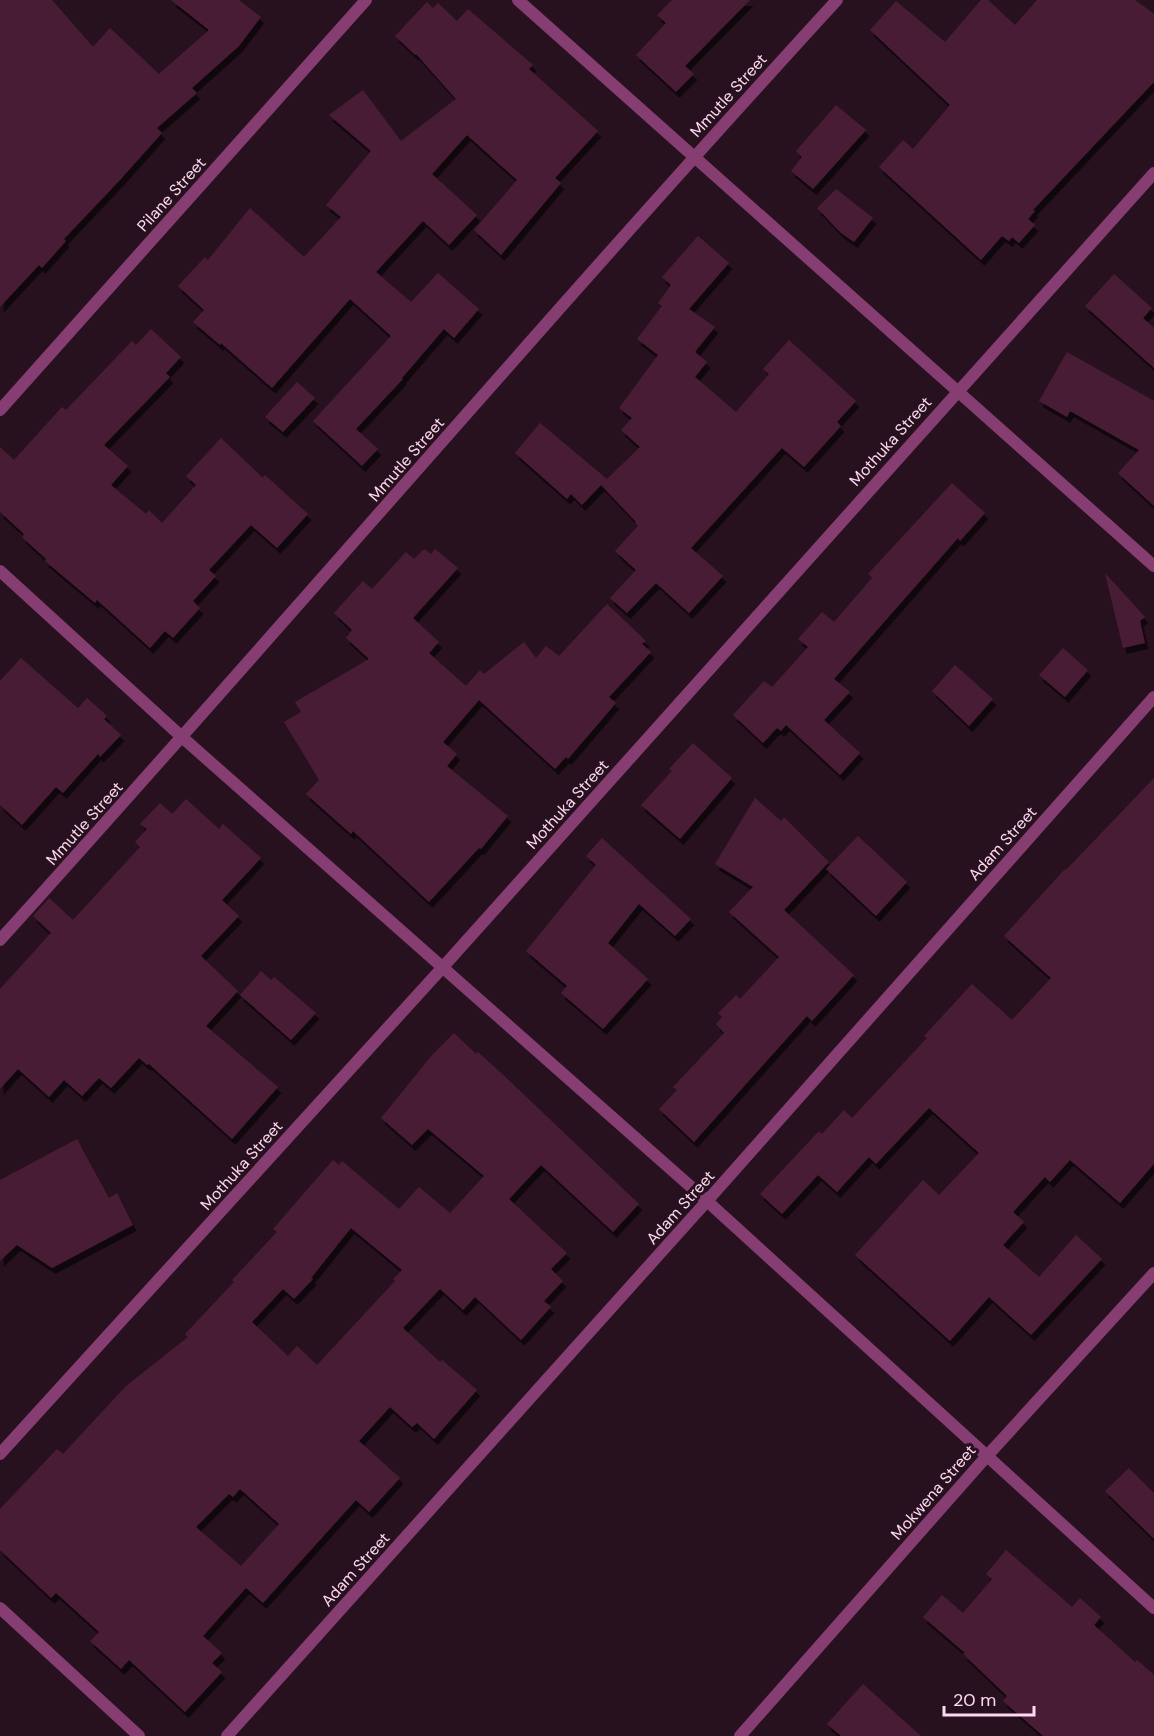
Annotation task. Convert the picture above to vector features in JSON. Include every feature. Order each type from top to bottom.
[{"type":"street","name":"Pilane Street","points":[[0,410],[366,0]]},
{"type":"street","points":[[518,0],[1154,566]]},
{"type":"street","name":"Mmutle Street","points":[[0,940],[183,738],[694,156],[837,0]]},
{"type":"street","name":"Mothuka Street","points":[[0,1454],[443,967],[1154,173]]},
{"type":"street","points":[[0,572],[183,738],[707,1201],[1154,1608]]},
{"type":"street","name":"Adam Street","points":[[227,1736],[707,1201],[1154,697]]},
{"type":"street","name":"Mokwena Street","points":[[740,1736],[987,1456],[1154,1273]]},
{"type":"street","points":[[0,1608],[139,1736]]},
{"type":"building","points":[[0,0],[52,0],[93,47],[110,28],[159,74],[209,30],[171,0],[239,0],[261,17],[239,46],[192,88],[197,93],[157,128],[162,133],[64,239],[66,241],[42,268],[39,265],[0,307]]},
{"type":"building","points":[[672,0],[750,0],[685,66],[694,74],[676,92],[636,55],[666,23],[657,15]]},
{"type":"building","points":[[981,0],[988,0],[1015,25],[1037,0],[1135,0],[1154,14],[1154,82],[1033,210],[1035,211],[1028,219],[1035,225],[1019,243],[1012,237],[1009,241],[1002,236],[981,260],[879,167],[903,140],[913,149],[950,105],[870,30],[896,1],[945,42]]},
{"type":"building","points":[[427,2],[433,8],[438,3],[457,21],[468,9],[533,65],[529,69],[598,131],[555,178],[561,183],[501,255],[474,230],[517,180],[467,135],[432,174],[477,215],[449,245],[423,221],[376,272],[411,302],[438,273],[479,309],[454,338],[444,329],[403,379],[356,429],[378,449],[362,466],[313,421],[391,336],[350,299],[272,388],[221,343],[220,345],[193,322],[204,310],[178,286],[205,257],[208,260],[250,208],[304,257],[341,217],[326,205],[371,151],[329,115],[363,90],[401,141],[456,99],[416,54],[395,36]]},
{"type":"building","points":[[836,105],[866,130],[813,189],[791,171],[802,157],[796,151]]},
{"type":"building","points":[[836,189],[873,218],[854,242],[841,233],[817,208]]},
{"type":"building","points":[[698,236],[729,263],[689,309],[715,327],[695,352],[707,362],[695,377],[736,412],[769,374],[763,369],[789,340],[856,401],[837,422],[841,426],[804,467],[782,448],[691,548],[723,576],[689,613],[656,583],[627,613],[610,598],[636,570],[615,551],[638,526],[636,522],[601,485],[582,505],[571,494],[567,499],[515,453],[540,423],[607,479],[640,447],[621,430],[632,418],[619,408],[658,355],[637,339],[662,306],[658,303],[671,285],[662,277]]},
{"type":"building","points":[[1114,274],[1152,308],[1143,318],[1154,328],[1154,368],[1085,306]]},
{"type":"building","points":[[151,329],[181,357],[166,373],[170,377],[104,445],[128,466],[111,485],[146,514],[149,510],[162,523],[196,485],[186,476],[221,438],[263,478],[265,475],[308,514],[277,548],[251,525],[209,570],[216,576],[193,601],[200,608],[173,638],[165,631],[150,648],[97,600],[95,603],[45,561],[46,559],[22,537],[24,534],[0,512],[0,447],[14,460],[62,407],[66,410],[132,341],[136,345]]},
{"type":"building","points":[[1067,352],[1154,401],[1154,506],[1118,473],[1139,450],[1070,411],[1067,417],[1039,401]]},
{"type":"building","points":[[297,382],[315,398],[283,432],[265,417]]},
{"type":"building","points":[[952,483],[985,513],[960,541],[958,538],[834,679],[850,692],[824,720],[860,753],[840,775],[786,725],[781,731],[777,728],[763,743],[733,715],[764,681],[772,687],[808,647],[798,639],[822,612],[834,622],[872,578],[868,574]]},
{"type":"building","points":[[424,549],[431,554],[435,549],[458,568],[413,618],[439,642],[429,653],[466,686],[480,670],[484,674],[524,642],[536,658],[546,646],[559,656],[607,604],[646,641],[642,644],[651,652],[609,697],[616,703],[568,759],[566,757],[555,769],[479,700],[443,742],[457,754],[447,766],[508,816],[481,849],[479,848],[429,902],[353,831],[351,834],[306,794],[319,780],[284,722],[301,712],[295,702],[369,659],[346,638],[352,630],[334,613],[363,581],[372,589],[406,552],[414,559]]},
{"type":"building","points":[[1105,573],[1145,617],[1140,621],[1145,643],[1123,648]]},
{"type":"building","points":[[1063,648],[1088,670],[1065,697],[1039,675]]},
{"type":"building","points":[[21,658],[78,708],[87,698],[107,716],[104,719],[121,735],[100,757],[98,754],[63,793],[56,787],[22,825],[0,805],[0,681]]},
{"type":"building","points":[[955,665],[993,699],[969,726],[932,691]]},
{"type":"building","points":[[693,743],[732,778],[680,839],[641,805],[672,771],[669,769]]},
{"type":"building","points":[[1154,778],[1154,1164],[1120,1203],[1070,1160],[1050,1182],[1045,1177],[1013,1212],[1024,1222],[1003,1245],[1039,1277],[1076,1235],[1102,1259],[1031,1335],[989,1297],[950,1341],[855,1255],[923,1180],[939,1195],[979,1153],[929,1108],[876,1164],[869,1157],[837,1192],[818,1175],[782,1214],[760,1194],[819,1131],[822,1134],[844,1110],[852,1118],[927,1038],[924,1036],[972,984],[1012,1020],[1051,978],[1004,936],[1065,869]]},
{"type":"building","points":[[755,798],[781,821],[784,817],[829,862],[784,910],[854,975],[812,1021],[807,1016],[694,1142],[659,1109],[677,1090],[673,1087],[724,1033],[716,1024],[722,1017],[718,1013],[736,995],[740,999],[779,957],[729,912],[753,887],[715,864]]},
{"type":"building","points":[[186,799],[219,829],[223,824],[261,858],[222,900],[239,916],[201,956],[238,991],[206,1026],[278,1087],[232,1139],[149,1064],[147,1065],[139,1058],[111,1088],[99,1078],[82,1096],[64,1080],[49,1097],[18,1069],[0,1089],[0,989],[51,933],[33,916],[49,898],[73,920],[140,847],[135,842],[147,829],[140,824],[160,803],[172,814]]},
{"type":"building","points":[[858,836],[907,882],[876,916],[826,869]]},
{"type":"building","points":[[602,838],[691,919],[675,936],[639,904],[608,943],[648,979],[603,1029],[561,993],[567,986],[526,951],[596,865],[586,856]]},
{"type":"building","points":[[261,971],[271,980],[274,977],[316,1013],[291,1040],[240,995]]},
{"type":"building","points":[[454,1033],[476,1054],[478,1052],[499,1071],[639,1204],[613,1232],[541,1165],[509,1199],[567,1253],[551,1269],[563,1281],[544,1301],[551,1307],[521,1340],[475,1297],[463,1310],[440,1289],[403,1328],[440,1362],[442,1360],[477,1390],[434,1439],[417,1423],[412,1427],[390,1407],[359,1441],[400,1478],[369,1512],[356,1500],[263,1603],[246,1588],[203,1636],[222,1653],[212,1663],[222,1672],[185,1712],[129,1660],[121,1669],[90,1641],[99,1632],[56,1593],[51,1598],[0,1550],[0,1509],[57,1449],[63,1454],[126,1386],[188,1337],[185,1334],[277,1232],[273,1229],[333,1160],[339,1165],[342,1161],[399,1209],[419,1187],[450,1213],[484,1176],[428,1129],[412,1145],[381,1118],[433,1054]],"holes":[[[351,1228],[402,1270],[393,1279],[395,1281],[317,1365],[297,1346],[288,1356],[252,1322],[283,1289],[294,1299],[313,1279],[311,1278]],[[240,1489],[279,1524],[241,1566],[196,1527],[229,1494],[233,1497]]]},
{"type":"building","points":[[77,1139],[109,1198],[117,1193],[133,1225],[52,1268],[17,1245],[0,1261],[0,1180]]},
{"type":"building","points":[[1129,1468],[1154,1493],[1154,1539],[1105,1491]]},
{"type":"building","points":[[1006,1550],[1072,1607],[1080,1598],[1101,1617],[1094,1625],[1135,1662],[1137,1660],[1154,1675],[1154,1736],[1043,1736],[1003,1701],[1007,1696],[963,1654],[965,1653],[923,1617],[942,1595],[963,1613],[992,1579],[986,1574]]},
{"type":"building","points":[[863,1684],[921,1736],[841,1736],[827,1724]]}]
